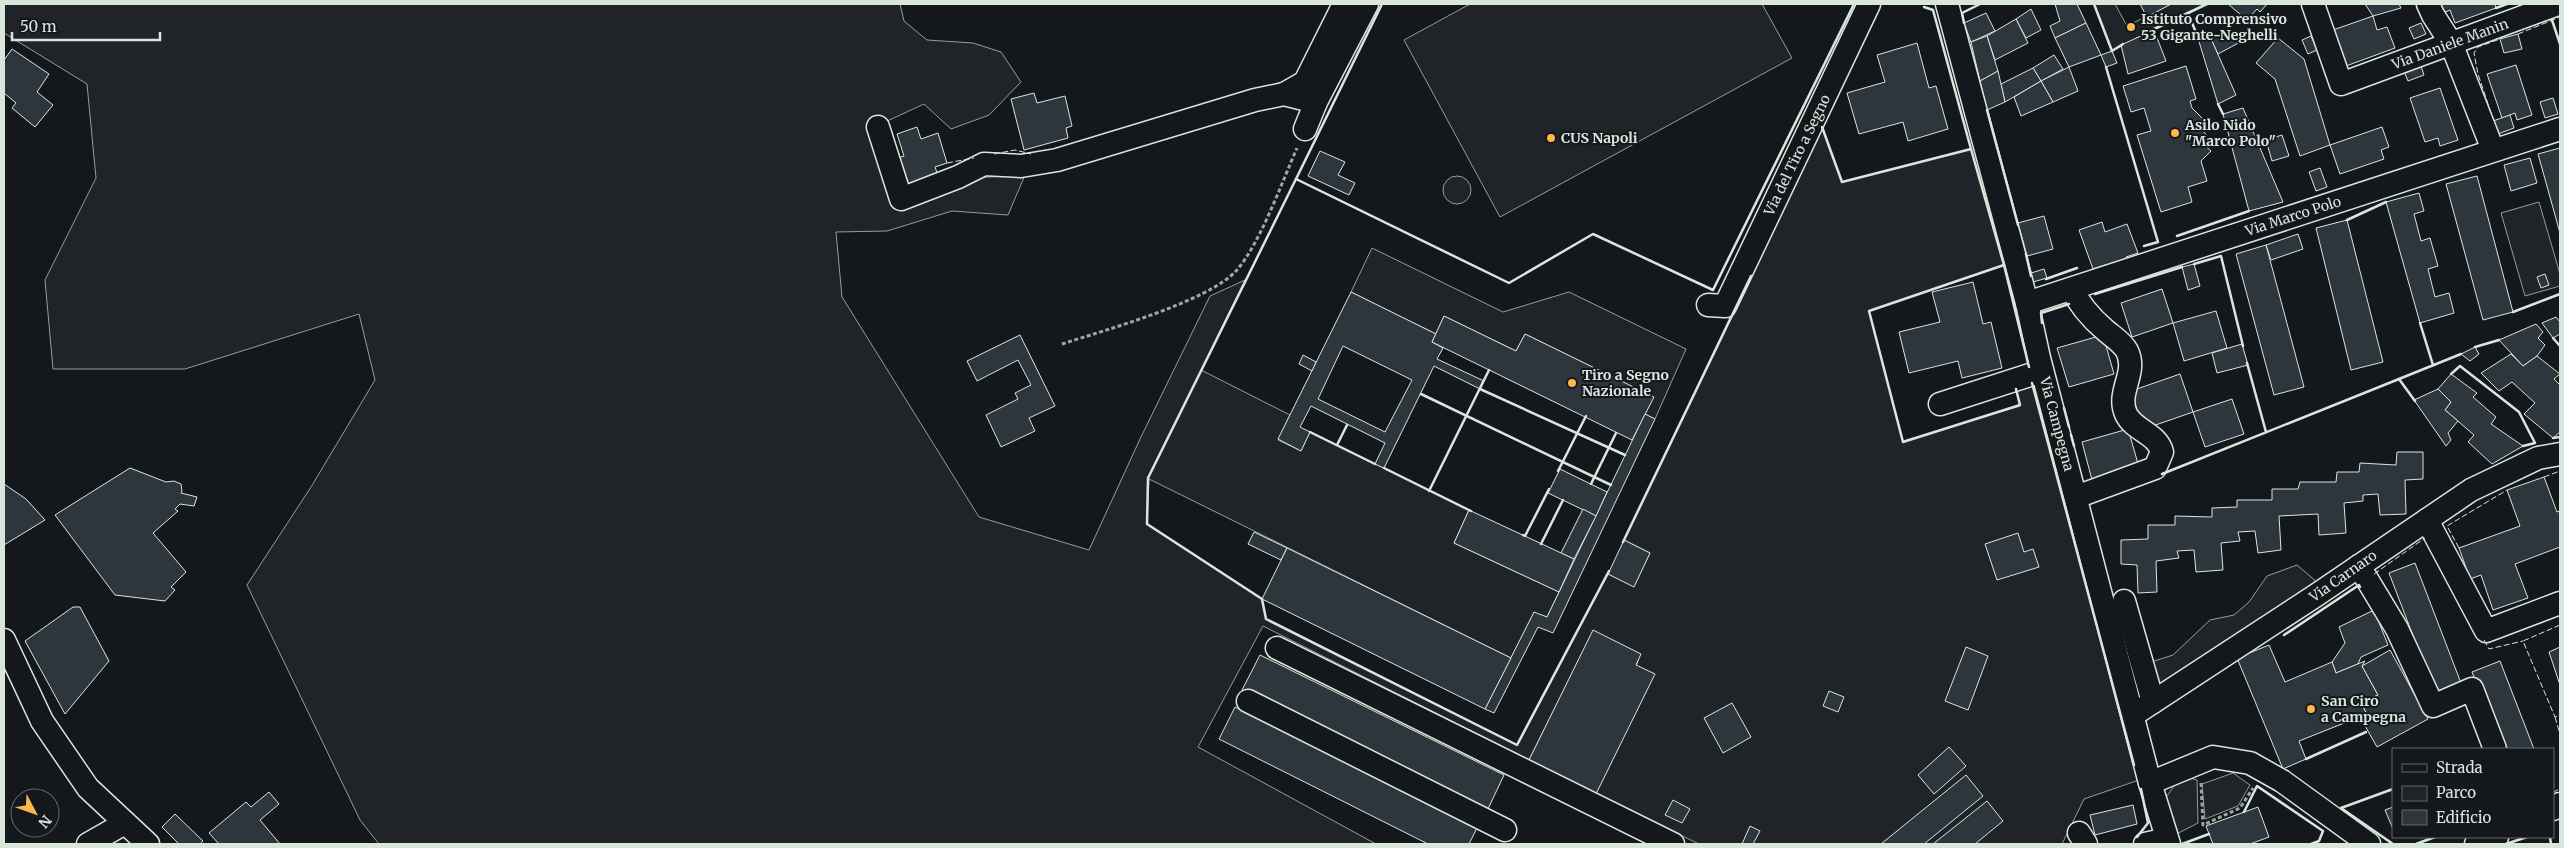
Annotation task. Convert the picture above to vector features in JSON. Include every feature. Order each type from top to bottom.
[{"type":"street","points":[[878,128],[901,199],[958,177],[984,164],[1021,166],[1057,160],[1255,100],[1284,94],[1305,82],[1344,4]]},
{"type":"street","points":[[1305,129],[1316,102],[1367,4]]},
{"type":"street","name":"Via del Tiro a Segno","points":[[1716,305],[1869,4]]},
{"type":"street","name":"Via Campegna","points":[[1947,4],[2027,303],[2042,371],[2134,715],[2150,783],[2168,842]]},
{"type":"street","name":"Via Daniele Manin","points":[[2313,4],[2341,84],[2558,4]]},
{"type":"street","points":[[2428,4],[2433,16],[2450,43],[2493,150]]},
{"type":"street","points":[[1284,94],[1316,102]]},
{"type":"street","name":"Via Marco Polo","points":[[2027,303],[2560,129]]},
{"type":"street","points":[[2072,289],[2088,315],[2122,344],[2127,352],[2130,369],[2122,396],[2123,406],[2127,416],[2157,440],[2162,452],[2155,468],[2076,497]]},
{"type":"street","points":[[1940,404],[2042,371]]},
{"type":"street","name":"Via Carnaro","points":[[2134,715],[2479,486],[2538,458],[2560,454]]},
{"type":"street","points":[[2427,520],[2486,631],[2560,603]]},
{"type":"street","points":[[2359,566],[2397,629],[2432,706],[2472,689],[2495,748]]},
{"type":"street","points":[[2124,601],[2153,702]]},
{"type":"street","points":[[4,640],[42,720],[88,788],[148,844]]},
{"type":"street","points":[[1277,648],[1673,844]]},
{"type":"street","points":[[1248,701],[1505,830]]},
{"type":"street","points":[[2150,783],[2213,757],[2250,763],[2369,844]]},
{"type":"street","points":[[88,844],[125,823]]},
{"type":"street","points":[[2476,844],[2494,838]]},
{"type":"street","points":[[2145,844],[2168,842]]},
{"type":"path","points":[[1062,344],[1164,309],[1216,287],[1236,270],[1266,219],[1305,129]]},
{"type":"path","points":[[2200,762],[2203,825],[2240,808],[2264,771]]},
{"type":"green space","points":[[4,4],[900,4],[904,21],[927,40],[973,43],[1001,52],[1021,82],[989,115],[951,129],[924,104],[883,123],[897,204],[971,178],[1025,175],[1008,215],[952,211],[887,231],[836,232],[842,297],[979,517],[1089,550],[1140,439],[1210,296],[1245,280],[1201,370],[1290,415],[1278,440],[1301,451],[1310,432],[1469,510],[1454,543],[1559,592],[1547,617],[1534,613],[1511,658],[1149,479],[1147,524],[1262,599],[1266,619],[1517,745],[1608,574],[1634,586],[1650,553],[1624,540],[1822,125],[1842,182],[1971,149],[2004,265],[1869,311],[1903,441],[2020,406],[2016,389],[2032,383],[2139,780],[2084,799],[2062,844],[1699,844],[1596,794],[1640,654],[1593,631],[1529,760],[1263,626],[1198,747],[1376,844],[379,844],[360,820],[247,585],[311,487],[375,380],[359,314],[185,369],[53,369],[45,280],[96,178],[87,84],[4,33]]},
{"type":"green space","name":"CUS Napoli","points":[[1470,4],[1762,4],[1792,58],[1500,217],[1404,40]]},
{"type":"green space","name":"Istituto Comprensivo 53 Gigante-Neghelli","points":[[2094,4],[2115,4],[2127,26],[2171,4],[2207,4],[2112,51]]},
{"type":"green space","points":[[1457,176],[1467,180],[1471,190],[1467,200],[1457,204],[1447,200],[1443,190],[1447,180]]},
{"type":"green space","points":[[2539,202],[2560,274],[2560,286],[2525,296],[2501,213]]},
{"type":"green space","points":[[1372,248],[1503,312],[1569,292],[1686,349],[1655,419],[1645,414],[1653,397],[1525,334],[1516,351],[1444,316],[1436,334],[1351,292]]},
{"type":"green space","points":[[2297,565],[2325,589],[2153,702],[2142,665],[2173,655],[2210,620],[2234,615],[2249,602],[2267,576]]},
{"type":"green space","points":[[2233,773],[2250,785],[2238,806],[2205,819],[2202,784]]},
{"type":"green space","points":[[2187,777],[2197,780],[2198,823],[2167,839],[2170,815],[2166,797],[2178,781]]},
{"type":"building","points":[[2055,4],[2077,4],[2086,23],[2055,38],[2050,26],[2060,21]]},
{"type":"building","points":[[2140,4],[2171,4],[2147,17]]},
{"type":"building","points":[[2228,4],[2267,4],[2260,12],[2257,9],[2247,20]]},
{"type":"building","points":[[2365,4],[2399,4],[2401,8],[2373,16]]},
{"type":"building","points":[[2440,4],[2495,4],[2496,8],[2455,23],[2450,10],[2443,13]]},
{"type":"building","points":[[2031,9],[2041,30],[2026,38],[2016,19]]},
{"type":"building","points":[[1986,13],[1995,31],[1971,42],[1964,23]]},
{"type":"building","points":[[2373,16],[2377,30],[2387,27],[2395,48],[2346,66],[2333,30]]},
{"type":"building","points":[[2016,19],[2028,43],[1995,60],[1987,36]]},
{"type":"building","points":[[2086,23],[2101,55],[2069,67],[2055,38]]},
{"type":"building","points":[[2421,23],[2426,34],[2414,39],[2409,28]]},
{"type":"building","points":[[2154,30],[2166,61],[2128,74],[2121,45]]},
{"type":"building","points":[[2229,30],[2235,37],[2241,34],[2244,40],[2218,54],[2211,39]]},
{"type":"building","points":[[2208,32],[2236,95],[2218,104],[2197,35]]},
{"type":"building","points":[[2518,34],[2522,49],[2504,53],[2500,39]]},
{"type":"building","points":[[1987,36],[1998,71],[1980,81],[1971,42]]},
{"type":"building","points":[[2311,36],[2317,50],[2308,54],[2302,40]]},
{"type":"building","points":[[2278,38],[2304,59],[2330,145],[2300,156],[2275,79],[2256,63]]},
{"type":"building","points":[[1917,43],[1929,88],[1936,86],[1948,129],[1908,141],[1903,122],[1859,134],[1847,93],[1885,82],[1877,55]]},
{"type":"building","points":[[12,49],[49,74],[37,92],[53,105],[35,127],[12,108],[16,103],[4,93],[4,60]]},
{"type":"building","points":[[2112,51],[2117,63],[2106,67],[2101,55]]},
{"type":"building","points":[[2054,55],[2063,69],[2041,81],[2033,68]]},
{"type":"building","points":[[2420,63],[2424,75],[2408,81],[2403,69]]},
{"type":"building","points":[[2516,65],[2532,115],[2517,120],[2515,113],[2502,118],[2487,74]]},
{"type":"building","points":[[2186,66],[2196,99],[2190,101],[2192,108],[2203,119],[2197,126],[2207,135],[2201,142],[2211,151],[2201,161],[2207,181],[2188,187],[2192,202],[2161,212],[2137,135],[2151,131],[2144,108],[2131,112],[2123,86]]},
{"type":"building","points":[[2069,67],[2078,91],[2053,102],[2041,81]]},
{"type":"building","points":[[2033,68],[2041,81],[2005,102],[2001,84]]},
{"type":"building","points":[[1998,71],[2005,102],[1987,110],[1980,81]]},
{"type":"building","points":[[2041,81],[2053,102],[2021,116],[2014,97]]},
{"type":"building","points":[[2440,88],[2458,140],[2440,146],[2438,138],[2425,142],[2410,98]]},
{"type":"building","points":[[1034,93],[1037,103],[1065,96],[1072,126],[1066,128],[1068,138],[1024,150],[1011,99]]},
{"type":"building","points":[[2553,98],[2558,114],[2545,118],[2540,102]]},
{"type":"building","points":[[2243,108],[2283,202],[2249,211],[2223,114]]},
{"type":"building","points":[[2510,115],[2514,128],[2498,134],[2493,121]]},
{"type":"building","points":[[917,127],[921,139],[938,133],[947,163],[935,167],[939,178],[905,189],[895,159],[904,156],[897,134]]},
{"type":"building","points":[[2382,127],[2389,147],[2381,150],[2384,159],[2340,174],[2330,145]]},
{"type":"building","points":[[2282,135],[2289,156],[2272,161],[2266,140]]},
{"type":"building","points":[[2560,148],[2560,233],[2538,154]]},
{"type":"building","points":[[1320,151],[1345,162],[1338,175],[1355,183],[1349,195],[1308,176]]},
{"type":"building","points":[[2530,158],[2537,183],[2511,191],[2504,165]]},
{"type":"building","points":[[2320,168],[2327,187],[2316,191],[2309,172]]},
{"type":"building","points":[[2477,176],[2513,312],[2483,320],[2446,184]]},
{"type":"building","points":[[2419,193],[2424,211],[2414,214],[2421,241],[2430,238],[2438,266],[2428,269],[2435,297],[2449,293],[2454,313],[2420,323],[2386,202]]},
{"type":"building","points":[[2044,216],[2053,249],[2027,256],[2018,223]]},
{"type":"building","points":[[2347,220],[2383,362],[2351,370],[2316,228]]},
{"type":"building","points":[[2102,222],[2105,232],[2127,224],[2138,253],[2126,257],[2128,261],[2106,268],[2105,265],[2093,269],[2079,230]]},
{"type":"building","points":[[2298,234],[2303,249],[2271,260],[2266,245]]},
{"type":"building","points":[[2266,245],[2304,387],[2274,395],[2236,254]]},
{"type":"building","points":[[2194,264],[2200,286],[2188,290],[2182,267]]},
{"type":"building","points":[[2044,269],[2047,278],[2033,282],[2031,273]]},
{"type":"building","points":[[2545,274],[2549,285],[2541,288],[2537,277]]},
{"type":"building","points":[[1973,282],[1983,324],[1991,322],[2002,368],[1962,378],[1958,361],[1909,373],[1899,332],[1940,322],[1932,292]]},
{"type":"building","points":[[2162,289],[2173,323],[2132,337],[2121,303]]},
{"type":"building","points":[[1351,292],[1436,334],[1432,342],[1443,348],[1437,359],[1484,381],[1480,389],[1434,366],[1384,468],[1375,464],[1385,443],[1311,406],[1300,427],[1310,432],[1301,451],[1278,439]],"holes":[[[1343,346],[1412,380],[1385,432],[1318,399]]]},
{"type":"building","points":[[2216,311],[2227,348],[2184,361],[2173,323]]},
{"type":"building","name":"Tiro a Segno Nazionale","points":[[1444,316],[1516,351],[1525,334],[1654,397],[1632,440],[1432,342]]},
{"type":"building","points":[[2556,317],[2560,322],[2560,334],[2553,338],[2542,323]]},
{"type":"building","points":[[2536,324],[2543,332],[2538,338],[2545,345],[2537,356],[2523,366],[2499,340]]},
{"type":"building","points":[[1020,335],[1055,406],[1029,418],[1035,431],[1001,447],[986,415],[1018,399],[1015,393],[1031,385],[1018,360],[977,381],[967,361]]},
{"type":"building","points":[[2103,335],[2114,374],[2069,387],[2057,348]]},
{"type":"building","points":[[2242,344],[2248,365],[2217,373],[2212,353]]},
{"type":"building","points":[[2475,347],[2479,354],[2470,361],[2461,354]]},
{"type":"building","points":[[2511,354],[2523,366],[2537,356],[2560,374],[2554,379],[2560,385],[2560,432],[2553,438],[2524,414],[2535,403],[2512,382],[2499,391],[2481,373]]},
{"type":"building","points":[[1303,355],[1316,362],[1312,371],[1299,364]]},
{"type":"building","points":[[2180,374],[2193,412],[2147,428],[2129,411],[2134,390]]},
{"type":"building","points":[[2451,374],[2477,393],[2473,397],[2496,417],[2491,424],[2523,446],[2492,464],[2468,442],[2474,435],[2445,410],[2451,402],[2438,389]]},
{"type":"building","points":[[2438,389],[2451,402],[2445,410],[2458,421],[2448,433],[2451,440],[2446,446],[2414,400]]},
{"type":"building","points":[[2232,399],[2244,434],[2205,447],[2193,412]]},
{"type":"building","points":[[1645,414],[1655,419],[1553,633],[1538,627],[1494,713],[1485,709],[1534,612],[1547,617]]},
{"type":"building","points":[[2128,429],[2139,467],[2092,480],[2082,442]]},
{"type":"building","points":[[2397,452],[2423,452],[2423,479],[2405,480],[2406,514],[2380,515],[2378,494],[2363,495],[2363,501],[2344,503],[2346,533],[2319,535],[2318,514],[2279,516],[2281,550],[2258,553],[2255,531],[2238,532],[2240,541],[2221,543],[2223,570],[2196,572],[2194,550],[2177,551],[2179,558],[2156,561],[2157,592],[2138,593],[2137,565],[2121,564],[2121,540],[2148,539],[2148,525],[2175,525],[2175,516],[2212,517],[2212,508],[2237,507],[2237,500],[2272,500],[2272,489],[2298,489],[2300,482],[2336,482],[2337,472],[2359,472],[2360,463],[2396,465]]},
{"type":"building","points":[[130,468],[166,482],[174,481],[181,484],[181,493],[197,497],[194,506],[180,504],[175,509],[178,511],[153,533],[186,572],[171,587],[175,590],[165,601],[115,595],[55,515]]},
{"type":"building","points":[[1560,469],[1607,492],[1596,516],[1548,493]]},
{"type":"building","points":[[2544,477],[2557,512],[2560,511],[2560,547],[2515,564],[2528,598],[2493,610],[2481,575],[2470,579],[2459,548],[2520,526],[2507,490]]},
{"type":"building","points":[[4,484],[26,499],[45,520],[4,545]]},
{"type":"building","points":[[1583,509],[1596,516],[1574,559],[1561,553]]},
{"type":"building","points":[[1469,510],[1574,559],[1559,592],[1454,543]]},
{"type":"building","points":[[1254,532],[1287,548],[1281,560],[1248,544]]},
{"type":"building","points":[[2018,533],[2024,552],[2033,549],[2039,567],[1997,580],[1985,544]]},
{"type":"building","points":[[1624,540],[1650,553],[1634,587],[1608,574]]},
{"type":"building","points":[[1287,548],[1511,658],[1485,709],[1262,599]]},
{"type":"building","points":[[2415,563],[2461,683],[2435,693],[2389,573]]},
{"type":"building","points":[[73,607],[80,607],[109,661],[65,714],[25,641]]},
{"type":"building","points":[[2374,610],[2388,645],[2361,657],[2358,664],[2336,673],[2332,662],[2345,643],[2339,627]]},
{"type":"building","points":[[1593,630],[1641,654],[1636,665],[1655,674],[1596,794],[1529,760]]},
{"type":"building","name":"San Ciro a Campegna","points":[[2269,645],[2285,682],[2332,662],[2336,673],[2365,661],[2362,666],[2378,695],[2361,703],[2367,714],[2299,741],[2306,759],[2283,769],[2237,658]]},
{"type":"building","points":[[1966,647],[1988,656],[1968,710],[1945,701]]},
{"type":"building","points":[[2560,647],[2560,685],[2549,652]]},
{"type":"building","points":[[2390,650],[2428,719],[2377,747],[2360,717],[2367,714],[2361,703],[2378,695],[2362,666]]},
{"type":"building","points":[[1260,655],[1504,775],[1487,811],[1242,690]]},
{"type":"building","points":[[2500,661],[2534,748],[2502,748],[2472,672]]},
{"type":"building","points":[[1829,691],[1844,697],[1838,712],[1823,706]]},
{"type":"building","points":[[1732,703],[1751,737],[1723,753],[1704,718]]},
{"type":"building","points":[[1235,707],[1477,828],[1469,844],[1428,844],[1219,739]]},
{"type":"building","points":[[1949,747],[1966,766],[1934,794],[1918,775]]},
{"type":"building","points":[[1966,775],[1983,796],[1924,844],[1881,844]]},
{"type":"building","points":[[269,792],[279,804],[260,820],[280,844],[219,844],[209,833],[246,802],[251,807]]},
{"type":"building","points":[[1673,800],[1690,809],[1682,823],[1665,815]]},
{"type":"building","points":[[1987,801],[2003,821],[1975,844],[1933,844]]},
{"type":"building","points":[[2133,805],[2137,824],[2095,835],[2090,815]]},
{"type":"building","points":[[2258,807],[2269,837],[2250,844],[2213,844],[2206,826]]},
{"type":"building","points":[[2392,807],[2392,827],[2385,810]]},
{"type":"building","points":[[175,814],[203,841],[200,844],[179,844],[162,827]]},
{"type":"building","points":[[1750,826],[1760,831],[1753,844],[1742,844]]},
{"type":"fence","points":[[2518,34],[2560,17]]},
{"type":"fence","points":[[2491,113],[2478,74],[2474,53],[2478,47],[2500,39]]},
{"type":"fence","points":[[994,154],[1015,150],[1031,154]]},
{"type":"fence","points":[[947,163],[974,158]]},
{"type":"fence","points":[[2544,477],[2560,471]]},
{"type":"fence","points":[[2459,548],[2447,526],[2507,490]]},
{"type":"fence","points":[[2374,574],[2425,538]]},
{"type":"fence","points":[[2560,625],[2523,641],[2555,717],[2560,715]]},
{"type":"fence","points":[[2484,640],[2489,649],[2523,641]]},
{"type":"fence","points":[[2555,717],[2560,734]]},
{"type":"fence","points":[[2554,792],[2560,788]]},
{"type":"wall","points":[[1382,4],[1296,179],[1509,283],[1593,234],[1713,290],[1854,4]]},
{"type":"wall","points":[[1964,23],[1962,13],[1980,4]]},
{"type":"wall","points":[[2094,4],[2112,51],[2123,44]]},
{"type":"wall","points":[[2188,13],[2207,4]]},
{"type":"wall","points":[[2496,8],[2507,4]]},
{"type":"wall","points":[[1924,7],[1933,10],[1971,149]]},
{"type":"wall","points":[[2152,30],[2188,13],[2197,35]]},
{"type":"wall","points":[[2552,20],[2560,44]]},
{"type":"wall","points":[[2106,67],[2158,242],[2144,246]]},
{"type":"wall","points":[[2218,104],[2223,114]]},
{"type":"wall","points":[[1987,110],[2018,225]]},
{"type":"wall","points":[[1822,127],[1842,182],[1971,149],[2004,265],[1869,311],[1903,442],[2020,405],[2016,389]]},
{"type":"wall","points":[[1296,179],[1148,478],[1147,524],[1262,599],[1266,619],[1517,745],[1609,571]]},
{"type":"wall","points":[[2347,220],[2386,202]]},
{"type":"wall","points":[[2177,236],[2249,211]]},
{"type":"wall","points":[[2026,254],[2031,276]]},
{"type":"wall","points":[[2194,264],[2221,256],[2243,346]]},
{"type":"wall","points":[[2004,265],[2029,367]]},
{"type":"wall","points":[[2095,294],[2182,267]]},
{"type":"wall","points":[[2046,279],[2077,268]]},
{"type":"wall","points":[[1623,542],[1751,276]]},
{"type":"wall","points":[[2513,312],[2560,294]]},
{"type":"wall","points":[[2042,323],[2041,313],[2069,304]]},
{"type":"wall","points":[[2420,323],[2433,365]]},
{"type":"wall","points":[[2553,338],[2560,346]]},
{"type":"wall","points":[[2475,347],[2499,340]]},
{"type":"wall","points":[[2399,379],[2461,354]]},
{"type":"wall","points":[[2247,363],[2266,432]]},
{"type":"wall","points":[[2451,374],[2460,366],[2519,412],[2535,443],[2523,446]]},
{"type":"wall","points":[[1429,491],[1489,370]]},
{"type":"wall","points":[[2162,474],[2399,379],[2415,401]]},
{"type":"wall","points":[[2032,383],[2134,765]]},
{"type":"wall","points":[[1480,389],[1625,455]]},
{"type":"wall","points":[[1421,394],[1611,485]]},
{"type":"wall","points":[[2064,408],[2069,427]]},
{"type":"wall","points":[[1558,471],[1586,416]]},
{"type":"wall","points":[[1337,445],[1347,425]]},
{"type":"wall","points":[[1310,432],[1375,464]]},
{"type":"wall","points":[[1591,484],[1616,433]]},
{"type":"wall","points":[[2071,435],[2074,446]]},
{"type":"wall","points":[[2553,438],[2560,437]]},
{"type":"wall","points":[[1384,468],[1471,511]]},
{"type":"wall","points":[[1523,535],[1525,536],[1549,489]]},
{"type":"wall","points":[[1541,544],[1563,500]]},
{"type":"wall","points":[[2284,635],[2359,585],[2360,587]]},
{"type":"wall","points":[[2306,759],[2366,732]]},
{"type":"wall","points":[[2244,812],[2257,786],[2323,831],[2319,841],[2311,844]]},
{"type":"wall","points":[[2137,837],[2148,823],[2141,789]]},
{"type":"wall","points":[[2341,808],[2392,789]]},
{"type":"wall","points":[[2341,808],[2393,844]]},
{"type":"wall","points":[[2182,844],[2209,834]]},
{"type":"wall","points":[[2416,844],[2432,838]]},
{"type":"wall","points":[[2506,844],[2524,838]]},
{"type":"wall","points":[[2550,838],[2551,844]]},
{"type":"place","name":"Istituto Comprensivo 53 Gigante-Neghelli","points":[[2131,27]]},
{"type":"place","name":"Asilo Nido \"Marco Polo\"","points":[[2175,133]]},
{"type":"place","name":"CUS Napoli","points":[[1551,138]]},
{"type":"place","name":"Tiro a Segno Nazionale","points":[[1572,383]]},
{"type":"place","name":"San Ciro a Campegna","points":[[2311,709]]}]
